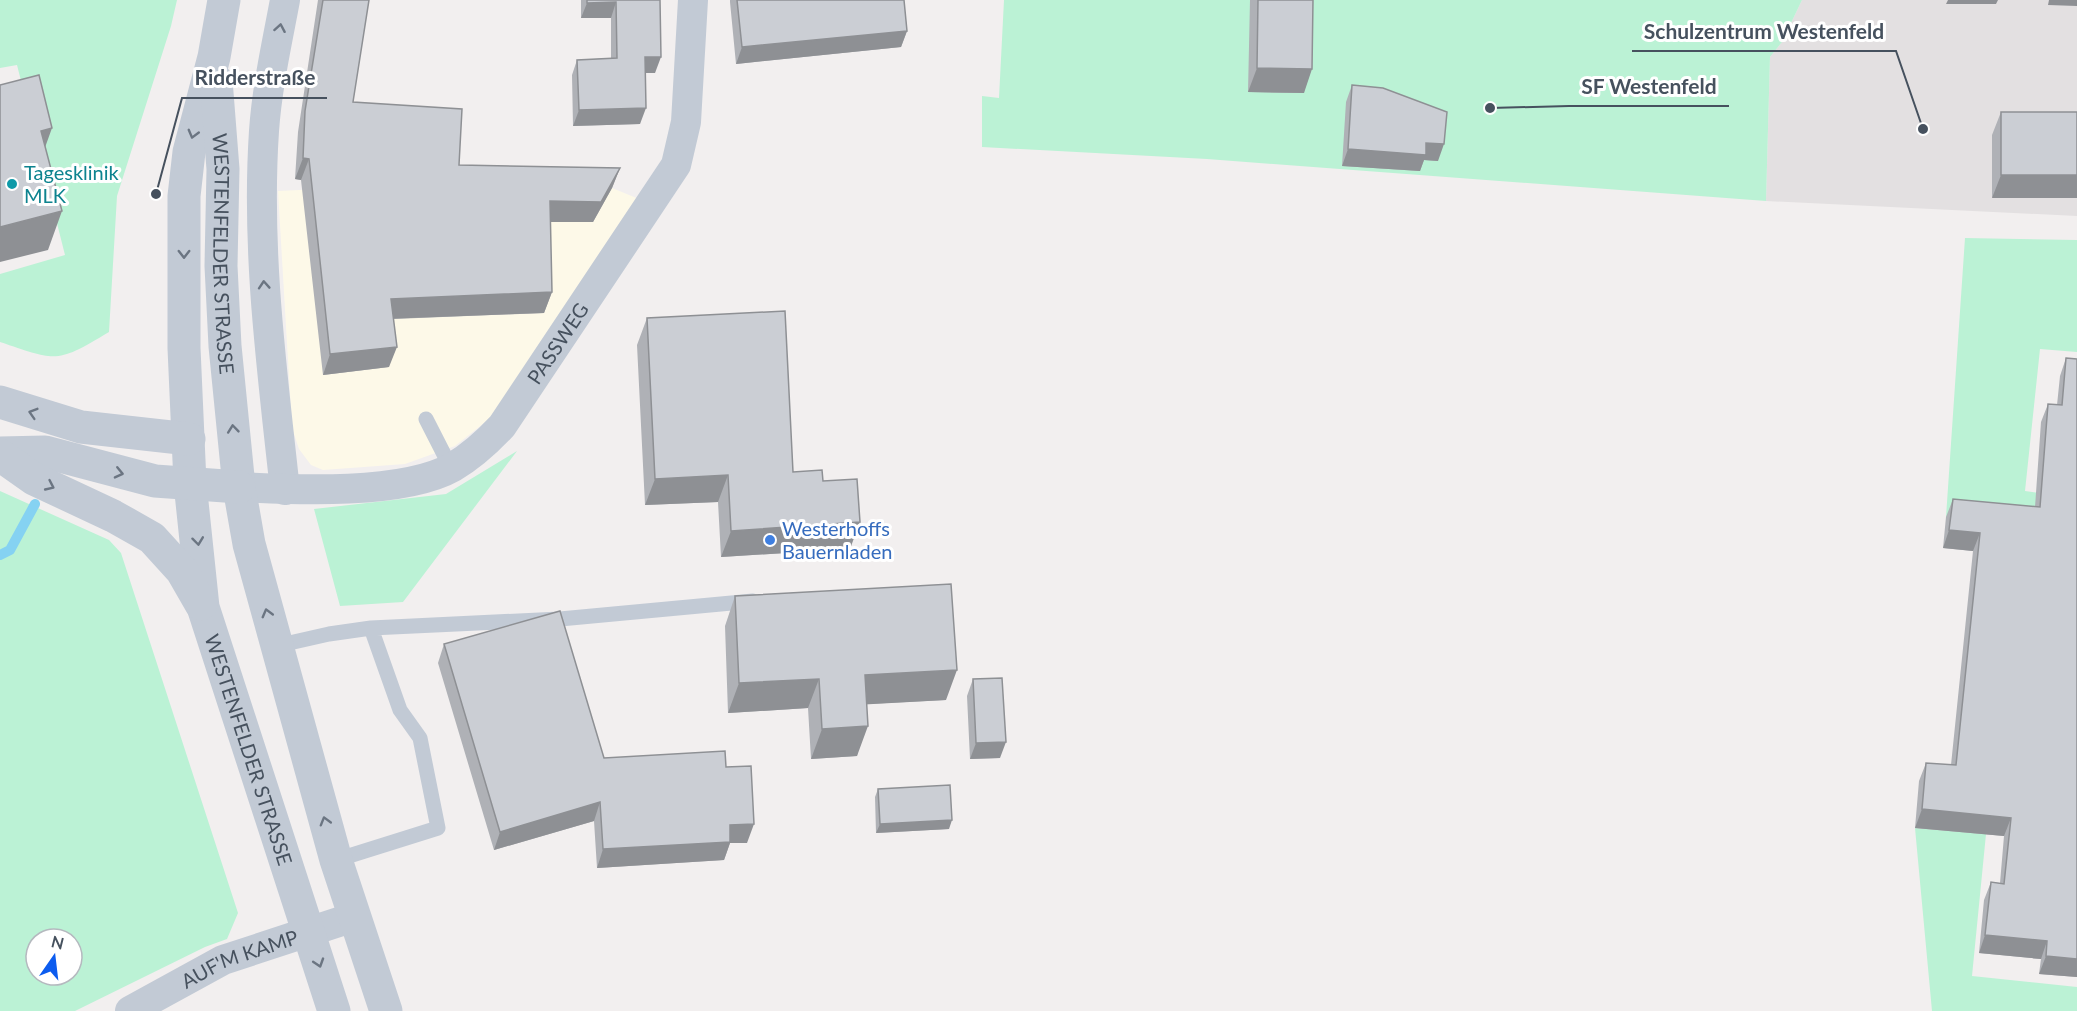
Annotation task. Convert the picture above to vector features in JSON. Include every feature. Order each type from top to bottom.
[{"type":"street","name":"WESTENFELDER STRASSE","points":[[224,0],[214,57],[189,152],[184,196],[184,348],[190,483],[203,607],[334,1011]]},
{"type":"street","points":[[285,0],[270,80],[264,130],[262,223],[268,343],[285,490]]},
{"type":"street","name":"PASSWEG","points":[[239,487],[326,491],[420,478],[451,468],[482,447],[502,426],[676,165],[686,122],[693,0]]},
{"type":"street","name":"WESTENFELDER STRASSE","points":[[214,57],[223,169],[221,266],[225,346],[239,487],[249,544],[336,860],[387,1011]]},
{"type":"street","points":[[0,402],[81,427],[189,440],[239,487]]},
{"type":"street","points":[[0,454],[45,452],[155,481],[239,487]]},
{"type":"street","points":[[0,454],[34,479],[113,516],[152,538],[182,571],[203,607]]},
{"type":"street","name":"AUF'M KAMP","points":[[130,1011],[223,960],[354,917]]},
{"type":"lane","points":[[426,419],[451,468]]},
{"type":"lane","points":[[276,646],[329,634],[371,628],[560,619],[773,599]]},
{"type":"lane","points":[[336,860],[438,828],[420,738],[400,710],[371,628]]},
{"type":"shaded area","points":[[1802,0],[2077,0],[2077,216],[1766,201],[1770,57],[1782,42]]},
{"type":"shaded area","points":[[384,186],[612,188],[639,199],[489,419],[455,446],[405,464],[323,470],[311,465],[299,449],[292,428],[278,191]]},
{"type":"green space","points":[[0,0],[177,0],[171,26],[117,196],[109,332],[78,350],[56,356],[34,353],[0,342],[0,274],[65,255],[17,65],[0,68]]},
{"type":"green space","points":[[1004,0],[1802,0],[1782,42],[1770,57],[1766,201],[1207,159],[982,147],[982,96],[999,98]]},
{"type":"green space","points":[[1965,238],[2077,240],[2077,352],[2040,349],[2025,491],[2077,498],[2077,529],[1946,517]]},
{"type":"green space","points":[[517,451],[403,602],[340,606],[314,509],[446,494]]},
{"type":"green space","points":[[0,491],[109,540],[121,553],[238,913],[227,939],[205,947],[75,1011],[0,1011]]},
{"type":"green space","points":[[1915,828],[1986,834],[1972,976],[2077,987],[2077,1011],[1932,1011]]},
{"type":"building","points":[[323,0],[369,0],[353,102],[462,109],[459,165],[620,168],[601,202],[550,201],[552,292],[391,299],[397,347],[330,354],[309,159],[303,158],[305,111]]},
{"type":"building","points":[[587,0],[660,0],[661,57],[645,57],[646,108],[579,110],[577,60],[617,58],[616,2],[587,3]]},
{"type":"building","points":[[737,0],[904,0],[907,31],[742,47]]},
{"type":"building","points":[[1258,0],[1313,0],[1312,69],[1257,68]]},
{"type":"building","points":[[39,75],[52,128],[41,131],[62,211],[0,227],[0,85]]},
{"type":"building","points":[[1352,85],[1383,88],[1447,112],[1444,144],[1426,143],[1426,155],[1348,149]]},
{"type":"building","points":[[2001,112],[2077,112],[2077,175],[2001,175]]},
{"type":"building","points":[[785,311],[793,472],[822,470],[823,481],[857,479],[860,522],[731,531],[728,475],[655,479],[647,318]]},
{"type":"building","points":[[2066,358],[2077,359],[2077,959],[2046,956],[2047,941],[1985,935],[1991,882],[2004,884],[2011,818],[1922,809],[1926,763],[1956,765],[1980,533],[1949,530],[1953,499],[2040,507],[2048,404],[2062,405]]},
{"type":"building","points":[[951,584],[957,670],[865,675],[868,726],[822,729],[819,679],[739,683],[735,596]]},
{"type":"building","points":[[560,611],[604,758],[725,751],[726,767],[751,766],[754,824],[730,825],[730,842],[603,849],[600,802],[500,832],[444,644]]},
{"type":"building","points":[[1002,678],[1006,742],[976,743],[973,679]]},
{"type":"building","points":[[950,785],[952,820],[880,824],[878,789]]},
{"type":"waterway","points":[[0,555],[10,550],[35,504]]},
{"type":"place","name":"SF Westenfeld","points":[[1490,108]]},
{"type":"place","name":"Schulzentrum Westenfeld","points":[[1923,129]]},
{"type":"place","name":"Tagesklinik MLK","points":[[12,184]]},
{"type":"place","name":"Ridderstraße","points":[[156,194]]},
{"type":"place","name":"Westerhoffs Bauernladen","points":[[770,540]]}]
